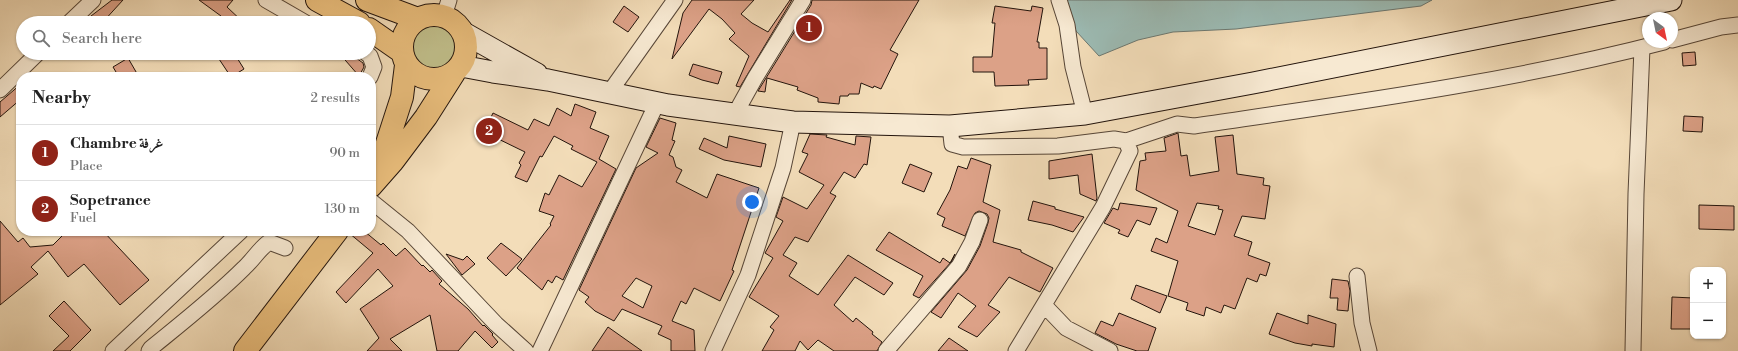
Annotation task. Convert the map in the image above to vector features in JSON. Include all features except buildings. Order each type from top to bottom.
[{"type":"highway","points":[[318,0],[347,16]]},
{"type":"highway","points":[[367,0],[418,19]]},
{"type":"highway","points":[[376,178],[388,146],[402,97],[404,58],[402,42],[405,33],[410,25],[418,19],[446,8],[452,20],[464,33],[467,50],[465,58],[426,117],[376,183]]},
{"type":"highway","points":[[376,35],[404,58],[414,73],[423,78],[434,80],[445,78],[458,70]]},
{"type":"highway","points":[[245,351],[333,236]]},
{"type":"main road","points":[[458,70],[493,72],[548,80],[658,103],[793,122],[950,126],[1085,114],[1671,0]]},
{"type":"main road","points":[[464,33],[548,80]]},
{"type":"street","points":[[76,16],[92,0]]},
{"type":"street","points":[[266,0],[294,16]]},
{"type":"street","points":[[609,93],[675,0]]},
{"type":"street","points":[[735,114],[755,78],[803,0]]},
{"type":"street","points":[[1059,0],[1067,25],[1073,67],[1085,114]]},
{"type":"street","points":[[1678,38],[1721,27],[1738,25]]},
{"type":"street","points":[[950,126],[952,144],[963,147],[1058,146],[1114,139],[1126,141],[1177,124],[1194,126],[1447,88],[1642,48],[1636,194],[1633,351]]},
{"type":"street","points":[[18,72],[31,60]]},
{"type":"street","points":[[371,60],[374,67],[372,72]]},
{"type":"street","points":[[0,90],[16,74]]},
{"type":"street","points":[[540,351],[658,103]]},
{"type":"street","points":[[713,351],[748,275],[783,168],[793,122]]},
{"type":"street","points":[[1016,351],[1103,207],[1130,151],[1126,141]]},
{"type":"street","points":[[376,194],[408,231],[496,324],[526,351]]},
{"type":"street","points":[[886,351],[959,266],[972,242],[980,220]]},
{"type":"street","points":[[112,351],[236,236]]},
{"type":"street","points":[[150,351],[151,348],[190,316],[245,267],[262,247],[269,242],[285,248]]},
{"type":"street","points":[[1357,276],[1362,323],[1370,351]]},
{"type":"street","points":[[1044,306],[1066,328],[1110,351]]},
{"type":"shaded area","points":[[434,20],[444,22],[452,28],[458,36],[460,46],[458,56],[452,64],[444,70],[434,72],[424,70],[416,64],[410,56],[408,46],[410,36],[416,28],[424,22]]},
{"type":"water","points":[[1066,0],[1432,0],[1421,6],[1236,29],[1173,32],[1138,40],[1099,56],[1076,31]]},
{"type":"place","name":"Chambre غرفة","points":[[809,28]]},
{"type":"place","name":"Sopetrance","points":[[489,131]]}]
